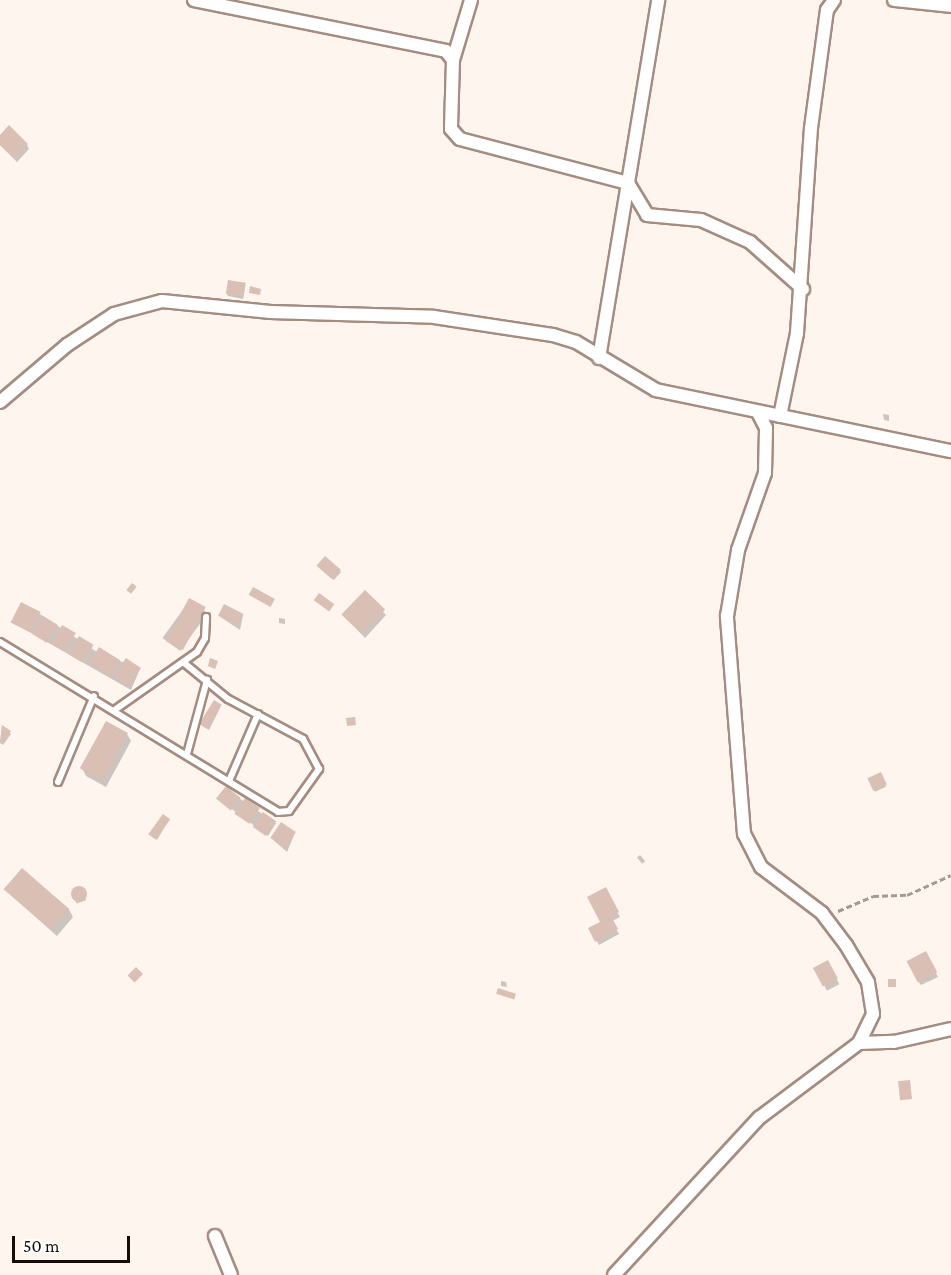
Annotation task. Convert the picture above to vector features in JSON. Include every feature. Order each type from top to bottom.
[{"type":"street","points":[[194,0],[441,49],[453,60]]},
{"type":"street","points":[[471,0],[453,60],[451,129],[460,140],[628,183],[647,215],[701,220],[750,242],[803,289]]},
{"type":"street","points":[[599,358],[658,0]]},
{"type":"street","points":[[780,416],[803,289],[811,128],[827,10],[834,0]]},
{"type":"street","points":[[894,0],[951,6]]},
{"type":"street","points":[[0,402],[51,357],[114,314],[162,301],[270,312],[434,317],[552,335],[656,390],[951,452]]},
{"type":"street","points":[[614,1275],[759,1118],[859,1043],[868,1030],[873,997],[858,962],[822,913],[761,867],[744,834],[737,795],[727,616],[735,561],[765,473],[766,428],[758,412]]},
{"type":"street","points":[[859,1043],[894,1042],[951,1029]]},
{"type":"street","points":[[215,1236],[231,1275]]},
{"type":"lane","points":[[116,709],[202,646],[206,617]]},
{"type":"lane","points":[[0,642],[116,709],[229,781],[284,812],[298,803],[319,769],[303,739],[228,699],[183,662]]},
{"type":"lane","points":[[187,754],[207,680]]},
{"type":"lane","points":[[58,782],[94,696]]},
{"type":"lane","points":[[229,781],[258,714]]},
{"type":"path","points":[[822,913],[873,896],[907,895],[951,874]]},
{"type":"building","points":[[9,125],[28,144],[14,158],[0,145],[0,135]]},
{"type":"building","points":[[228,280],[246,283],[244,297],[226,294]]},
{"type":"building","points":[[250,286],[261,289],[260,295],[249,293]]},
{"type":"building","points":[[325,556],[341,570],[332,580],[316,566]]},
{"type":"building","points":[[132,583],[137,587],[131,594],[126,590]]},
{"type":"building","points":[[253,587],[275,599],[271,607],[249,595]]},
{"type":"building","points":[[365,590],[385,609],[362,634],[341,614]]},
{"type":"building","points":[[319,593],[334,604],[329,611],[314,600]]},
{"type":"building","points":[[189,598],[206,607],[183,650],[166,641]]},
{"type":"building","points":[[21,602],[41,612],[30,632],[11,622]]},
{"type":"building","points":[[224,604],[244,614],[238,626],[218,616]]},
{"type":"building","points":[[43,616],[58,625],[47,643],[32,634]]},
{"type":"building","points":[[62,625],[76,633],[65,651],[52,643]]},
{"type":"building","points":[[79,636],[94,645],[83,663],[68,654]]},
{"type":"building","points":[[99,647],[120,660],[110,676],[89,663]]},
{"type":"building","points":[[126,658],[141,668],[129,686],[114,676]]},
{"type":"building","points":[[210,658],[218,661],[215,669],[208,666]]},
{"type":"building","points":[[214,700],[222,705],[207,729],[199,724]]},
{"type":"building","points":[[355,717],[356,725],[347,726],[346,718]]},
{"type":"building","points":[[106,721],[128,733],[102,780],[80,768]]},
{"type":"building","points":[[2,725],[11,731],[2,744],[0,743]]},
{"type":"building","points":[[881,772],[887,785],[873,791],[867,778]]},
{"type":"building","points":[[226,786],[241,798],[231,810],[216,798]]},
{"type":"building","points":[[245,798],[260,808],[249,824],[234,814]]},
{"type":"building","points":[[263,812],[276,821],[266,836],[253,827]]},
{"type":"building","points":[[163,814],[170,819],[156,840],[148,834]]},
{"type":"building","points":[[281,822],[296,832],[285,848],[270,838]]},
{"type":"building","points":[[22,868],[70,909],[51,930],[4,889]]},
{"type":"building","points":[[76,886],[82,886],[87,894],[85,900],[76,902],[71,897],[71,891]]},
{"type":"building","points":[[606,887],[619,912],[611,916],[618,929],[595,942],[588,928],[600,922],[587,897]]},
{"type":"building","points":[[926,951],[937,972],[918,983],[907,961]]},
{"type":"building","points":[[828,960],[838,979],[823,987],[813,968]]},
{"type":"building","points":[[136,967],[143,974],[135,983],[128,975]]},
{"type":"building","points":[[888,979],[896,979],[896,987],[888,987]]},
{"type":"building","points":[[498,988],[516,994],[514,1000],[496,994]]},
{"type":"building","points":[[910,1080],[912,1099],[900,1100],[898,1081]]}]
